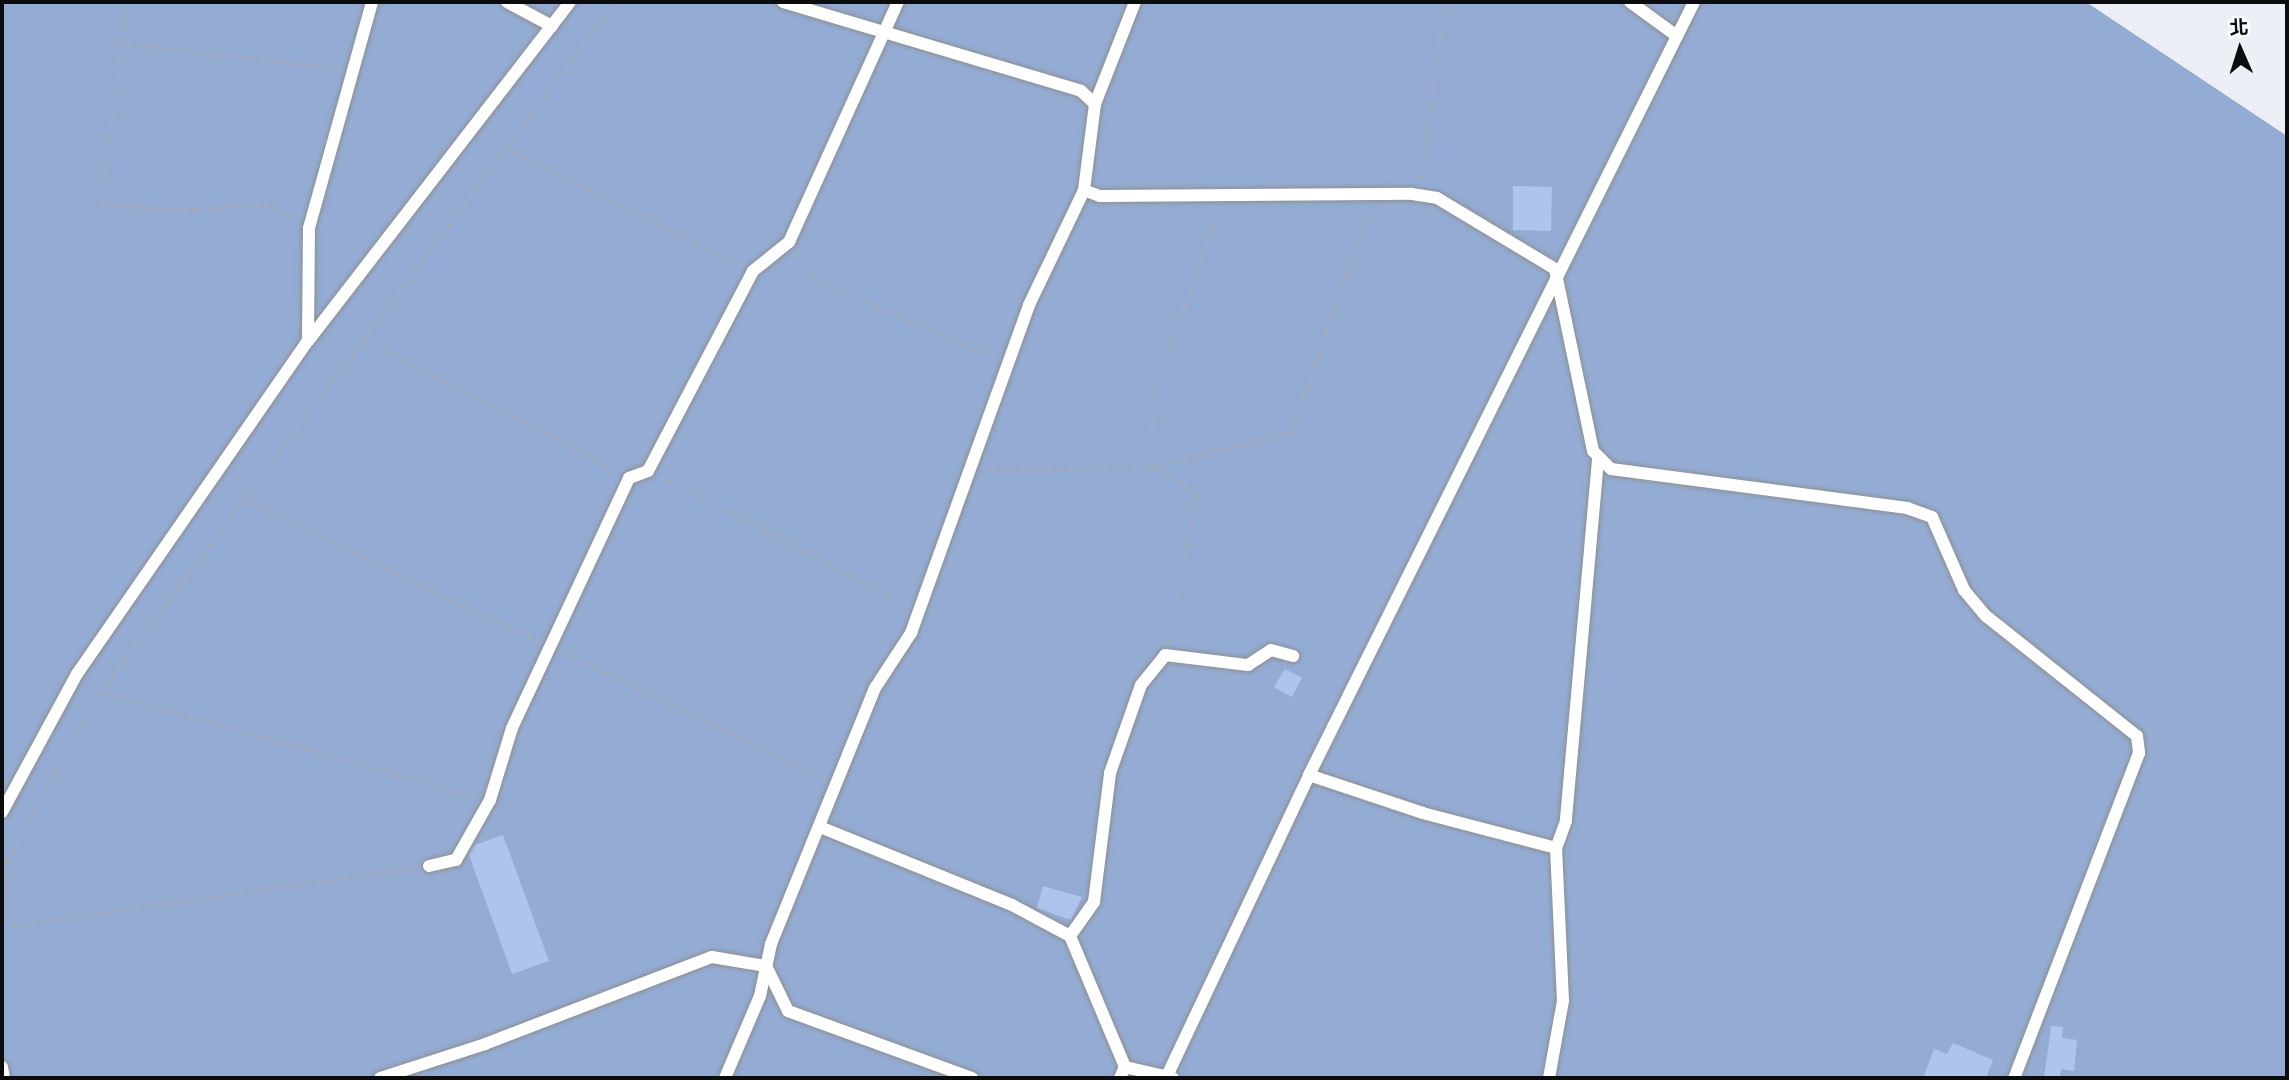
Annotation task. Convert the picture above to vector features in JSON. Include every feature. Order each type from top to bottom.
[{"type":"lane","points":[[308,341],[310,225],[372,2]]},
{"type":"lane","points":[[508,2],[552,26]]},
{"type":"lane","points":[[2,812],[76,674],[308,341],[570,2]]},
{"type":"lane","points":[[783,2],[1081,91],[1095,104]]},
{"type":"lane","points":[[429,866],[456,860],[490,800],[512,728],[629,478],[648,471],[753,271],[789,242],[898,2]]},
{"type":"lane","points":[[726,1078],[760,996],[766,966],[875,688],[900,653],[919,611],[1029,305],[1084,190],[1095,104],[1135,2]]},
{"type":"lane","points":[[1630,2],[1677,37]]},
{"type":"lane","points":[[820,827],[1012,905],[1070,936],[1122,1073],[1170,1077],[1309,775],[1695,2]]},
{"type":"lane","points":[[1084,190],[1100,196],[1412,194],[1437,198],[1555,270],[1598,460],[1566,821],[1556,848],[1563,1000],[1549,1078]]},
{"type":"lane","points":[[1598,460],[1611,469],[1907,508],[1932,517],[1964,590],[1986,616],[2137,736],[2139,753],[2014,1078]]},
{"type":"lane","points":[[1070,936],[1094,902],[1110,773],[1141,685],[1165,655],[1248,665],[1271,650],[1293,656]]},
{"type":"lane","points":[[1309,775],[1423,813],[1556,848]]},
{"type":"lane","points":[[380,1078],[485,1044],[712,957],[766,966]]},
{"type":"lane","points":[[766,966],[788,1011],[972,1078]]},
{"type":"lane","points":[[2,1067],[4,1078]]},
{"type":"path","points":[[125,2],[101,205],[194,210],[266,204],[310,225]]},
{"type":"path","points":[[429,866],[11,927],[6,862],[102,692],[615,2]]},
{"type":"path","points":[[1412,194],[1424,152],[1444,2]]},
{"type":"path","points":[[122,43],[353,71]]},
{"type":"path","points":[[506,148],[753,271]]},
{"type":"path","points":[[970,470],[1151,467],[1291,433],[1375,194]]},
{"type":"path","points":[[1151,467],[1152,398],[1225,195]]},
{"type":"path","points":[[789,242],[813,279],[1008,363]]},
{"type":"path","points":[[364,338],[629,478]]},
{"type":"path","points":[[1151,467],[1198,494],[1165,655]]},
{"type":"path","points":[[648,471],[919,611]]},
{"type":"path","points":[[102,692],[490,800]]},
{"type":"water","points":[[2,2],[2086,2],[2287,136],[2287,1078],[2,1078]]},
{"type":"building","points":[[1513,186],[1552,187],[1551,231],[1513,230]]},
{"type":"building","points":[[1285,669],[1302,678],[1292,697],[1274,687]]},
{"type":"building","points":[[503,835],[549,961],[512,974],[469,855],[475,845]]},
{"type":"building","points":[[1043,886],[1082,897],[1071,920],[1037,908]]},
{"type":"building","points":[[2051,1026],[2063,1027],[2062,1038],[2077,1040],[2074,1071],[2061,1069],[2060,1078],[2044,1078]]},
{"type":"building","points":[[1953,1043],[1993,1060],[1986,1078],[1923,1078],[1934,1049],[1947,1054]]}]
